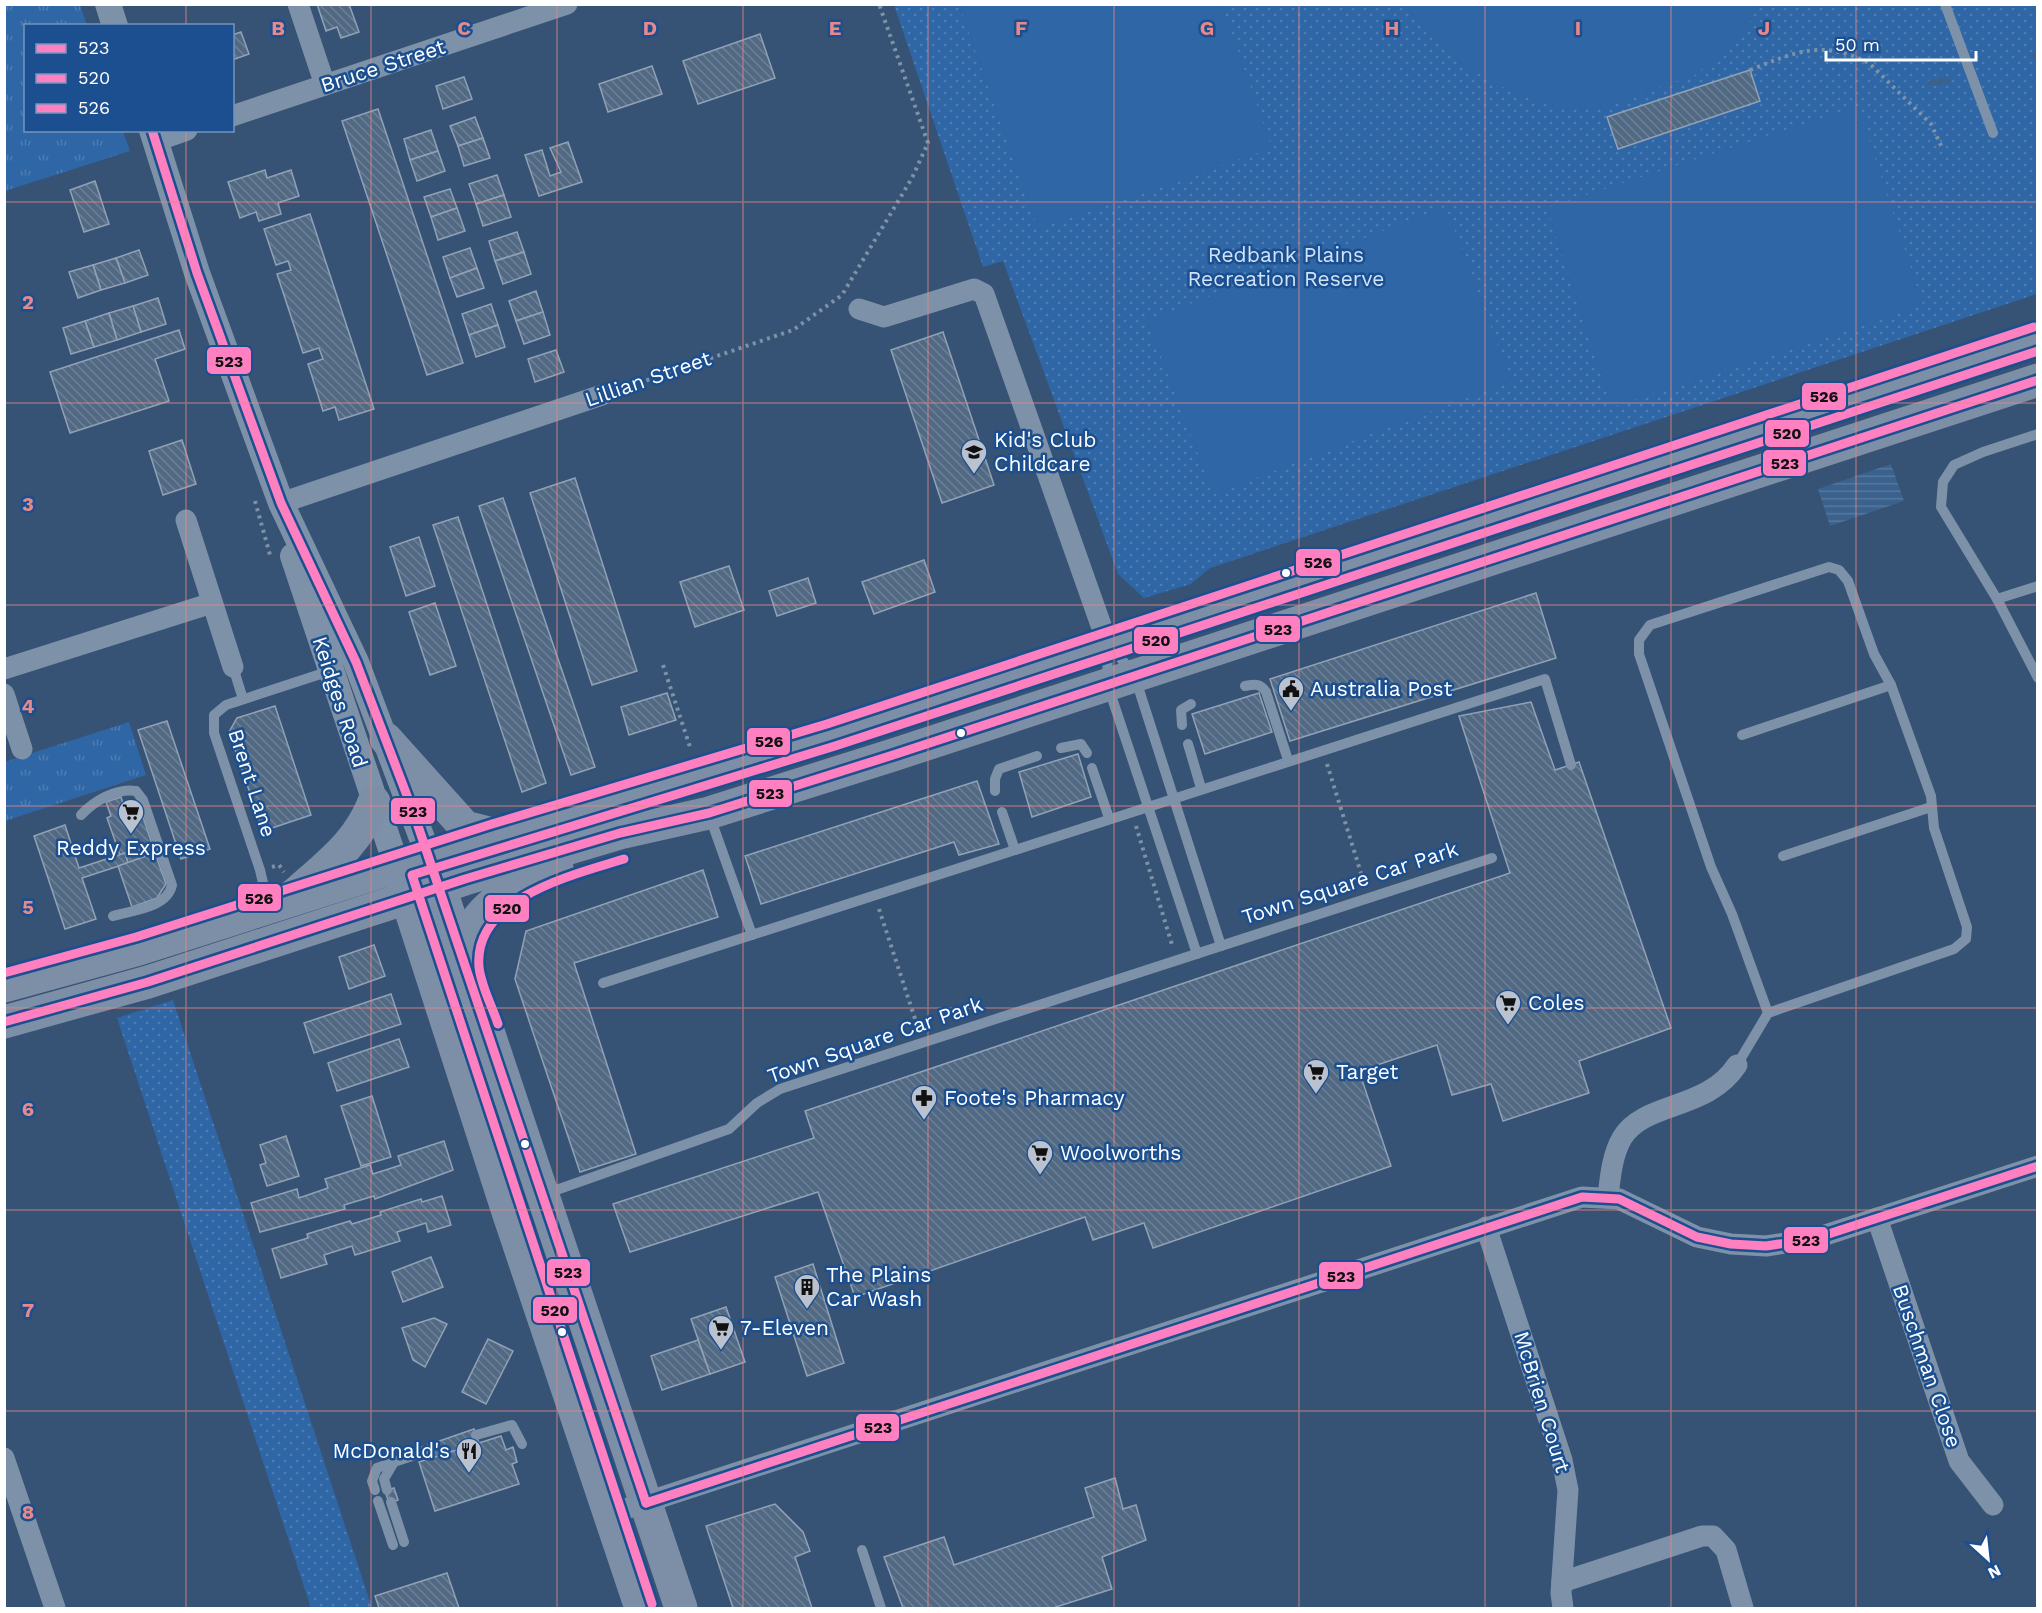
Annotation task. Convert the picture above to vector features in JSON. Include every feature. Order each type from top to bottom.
[{"type":"main road","points":[[4,1022],[148,982],[407,898],[434,872],[496,835],[831,735],[2037,338]]},
{"type":"main road","points":[[10,980],[150,946],[397,867],[434,872],[709,813],[2037,380]]},
{"type":"main road","points":[[386,739],[465,827],[496,835]]},
{"type":"main road","points":[[276,905],[354,841],[367,821],[374,802]]},
{"type":"main road","points":[[467,966],[469,933],[482,915],[534,875],[625,847],[671,820]]},
{"type":"main road","name":"Keidges Road","points":[[397,867],[554,1350],[641,1608]]},
{"type":"main road","points":[[434,872],[681,1608]]},
{"type":"main road","points":[[542,1195],[534,1207],[530,1224],[562,1324],[554,1350]]},
{"type":"street","points":[[108,4],[114,24]]},
{"type":"street","points":[[298,4],[325,85]]},
{"type":"street","name":"Bruce Street","points":[[234,115],[567,4]]},
{"type":"street","points":[[154,136],[176,132]]},
{"type":"street","name":"Keidges Road","points":[[154,136],[197,273],[281,503],[356,662],[434,872]]},
{"type":"street","points":[[859,309],[884,316],[974,289],[984,294],[1108,645]]},
{"type":"street","name":"Lillian Street","points":[[281,503],[602,395]]},
{"type":"street","name":"Keidges Road","points":[[281,503],[291,552],[329,671],[397,867]]},
{"type":"street","points":[[186,520],[233,667]]},
{"type":"street","points":[[4,669],[212,603]]},
{"type":"street","points":[[4,694],[22,749]]},
{"type":"street","points":[[1608,1197],[1612,1166],[1621,1139],[1638,1120],[1698,1098],[1729,1077],[1737,1065]]},
{"type":"street","points":[[610,1514],[1582,1197],[1608,1197],[1630,1204],[1671,1227],[1697,1237],[1731,1244],[1767,1246],[1790,1244],[2037,1166]]},
{"type":"street","name":"Buschman Close","points":[[1877,1218],[1959,1461],[1993,1504]]},
{"type":"street","name":"McBrien Court","points":[[1486,1227],[1562,1460],[1568,1490],[1562,1582],[1563,1608]]},
{"type":"street","points":[[4,1458],[55,1608]]},
{"type":"street","points":[[1562,1582],[1702,1536],[1713,1536],[1726,1550],[1743,1608]]},
{"type":"lane","points":[[1945,4],[1993,133]]},
{"type":"lane","points":[[2037,434],[1983,452],[1954,465],[1943,482],[1941,507],[1997,599],[2037,678]]},
{"type":"lane","points":[[1737,1065],[1768,1013],[1954,949],[1966,939],[1967,927],[1934,828],[1931,796],[1891,685],[1874,654],[1848,581],[1839,570],[1828,567],[1650,625],[1639,640],[1639,654],[1711,867],[1732,914],[1768,1013]]},
{"type":"lane","points":[[1997,599],[2037,586]]},
{"type":"lane","points":[[1108,645],[1121,678]]},
{"type":"lane","points":[[1108,645],[1121,678],[1149,805],[1197,954]]},
{"type":"lane","name":"Brent Lane","points":[[276,905],[260,870],[212,722],[218,710],[243,699],[356,662]]},
{"type":"lane","points":[[233,667],[243,699]]},
{"type":"lane","name":"Town Square Car Park","points":[[1121,678],[1173,797],[1221,946]]},
{"type":"lane","points":[[603,983],[1173,797],[1545,679],[1571,765]]},
{"type":"lane","points":[[1245,686],[1255,684],[1262,686],[1266,692],[1288,760]]},
{"type":"lane","points":[[1742,735],[1891,685]]},
{"type":"lane","points":[[1182,725],[1181,710],[1191,704]]},
{"type":"lane","points":[[1061,748],[1082,744],[1088,753]]},
{"type":"lane","points":[[1188,744],[1201,788]]},
{"type":"lane","points":[[995,790],[995,779],[999,770],[1037,756]]},
{"type":"lane","points":[[1092,768],[1109,818]]},
{"type":"lane","points":[[81,814],[94,801],[129,790],[136,791],[143,800],[172,885],[165,900],[113,916]]},
{"type":"lane","points":[[1783,856],[1931,807]]},
{"type":"lane","points":[[1002,812],[1015,850]]},
{"type":"lane","points":[[709,813],[752,935]]},
{"type":"lane","name":"Town Square Car Park","points":[[542,1195],[729,1129],[757,1102],[780,1089],[1492,858]]},
{"type":"lane","points":[[476,1435],[512,1425],[522,1444]]},
{"type":"lane","points":[[391,1502],[398,1544],[372,1481],[377,1468],[424,1452]]},
{"type":"lane","points":[[387,1490],[384,1479],[394,1462]]},
{"type":"lane","points":[[862,1550],[881,1608]]},
{"type":"path","name":"Lillian Street","points":[[602,395],[793,330],[842,295],[912,178],[928,143],[879,4]]},
{"type":"path","points":[[1750,70],[1802,50],[1823,48],[1857,57],[1869,63],[1931,124],[1943,150]]},
{"type":"path","points":[[663,665],[692,753]]},
{"type":"path","points":[[1322,750],[1369,898]]},
{"type":"path","points":[[1131,811],[1177,960]]},
{"type":"path","points":[[875,896],[922,1043]]},
{"type":"green space","points":[[5,4],[80,5],[87,24],[24,24],[24,132],[123,132],[130,151],[5,191]]},
{"type":"green space","name":"Redbank Plains Recreation Reserve","points":[[894,5],[2037,5],[2037,294],[1210,568],[1191,584],[1144,598],[1118,574],[1003,261],[983,267]]},
{"type":"green space","points":[[959,5],[1222,5],[1272,148],[1038,229]]},
{"type":"green space","points":[[1404,5],[1760,5],[1742,33],[1695,75],[1601,108],[1559,107],[1508,90],[1462,64],[1426,31]]},
{"type":"green space","points":[[1858,106],[1923,305],[1612,407],[1547,208]]},
{"type":"green space","points":[[1446,207],[1511,381],[1213,494],[1147,320]]},
{"type":"green space","points":[[129,722],[146,775],[5,821],[4,762]]},
{"type":"green space","points":[[173,1000],[372,1608],[311,1608],[117,1018]]},
{"type":"shaded area","points":[[1891,464],[1904,501],[1830,526],[1818,489]]},
{"type":"building","points":[[317,4],[349,4],[359,32],[341,38],[337,27],[326,31]]},
{"type":"building","points":[[241,32],[249,54],[234,59],[234,34]]},
{"type":"building","points":[[760,34],[775,78],[698,104],[683,61]]},
{"type":"building","points":[[652,66],[662,94],[608,112],[599,84]]},
{"type":"building","points":[[1750,70],[1760,101],[1618,149],[1607,117]]},
{"type":"building","points":[[464,77],[472,99],[443,109],[436,86]]},
{"type":"building","points":[[378,109],[463,363],[427,375],[342,121]]},
{"type":"building","points":[[475,117],[483,138],[458,146],[450,126]]},
{"type":"building","points":[[431,130],[438,151],[410,160],[404,139]]},
{"type":"building","points":[[483,138],[490,158],[464,166],[458,146]]},
{"type":"building","points":[[568,142],[582,182],[539,196],[525,155],[542,150],[550,176],[561,172],[550,148]]},
{"type":"building","points":[[438,151],[445,171],[417,181],[410,160]]},
{"type":"building","points":[[265,170],[267,178],[291,170],[299,196],[278,203],[281,214],[259,221],[256,212],[240,218],[228,182]]},
{"type":"building","points":[[497,175],[504,195],[476,204],[469,184]]},
{"type":"building","points":[[95,181],[109,224],[84,232],[70,190]]},
{"type":"building","points":[[450,189],[457,208],[431,217],[424,197]]},
{"type":"building","points":[[504,195],[511,217],[483,226],[476,204]]},
{"type":"building","points":[[457,208],[465,231],[438,240],[431,217]]},
{"type":"building","points":[[310,214],[374,409],[339,420],[335,407],[323,411],[308,364],[323,359],[319,348],[303,353],[277,274],[291,270],[288,261],[276,265],[264,229]]},
{"type":"building","points":[[517,232],[524,252],[495,261],[489,241]]},
{"type":"building","points":[[470,248],[477,268],[450,278],[443,257]]},
{"type":"building","points":[[139,250],[148,275],[125,283],[116,258]]},
{"type":"building","points":[[524,252],[531,274],[503,284],[495,261]]},
{"type":"building","points":[[116,258],[125,283],[101,290],[93,265]]},
{"type":"building","points":[[93,265],[101,290],[78,298],[69,272]]},
{"type":"building","points":[[477,268],[484,288],[457,297],[450,278]]},
{"type":"building","points":[[536,291],[543,312],[516,321],[509,301]]},
{"type":"building","points":[[158,298],[166,324],[141,332],[133,306]]},
{"type":"building","points":[[491,304],[498,325],[469,335],[462,314]]},
{"type":"building","points":[[133,306],[141,332],[117,340],[109,313]]},
{"type":"building","points":[[543,312],[550,335],[524,344],[516,321]]},
{"type":"building","points":[[109,313],[117,340],[94,347],[85,321]]},
{"type":"building","points":[[85,321],[94,347],[71,354],[63,328]]},
{"type":"building","points":[[498,325],[505,347],[476,357],[469,335]]},
{"type":"building","points":[[179,330],[185,349],[155,359],[169,401],[70,433],[50,372]]},
{"type":"building","points":[[943,332],[994,485],[942,503],[891,350]]},
{"type":"building","points":[[556,350],[564,372],[535,382],[528,359]]},
{"type":"building","points":[[182,440],[196,484],[163,495],[149,451]]},
{"type":"building","points":[[575,478],[637,671],[592,685],[530,493]]},
{"type":"building","points":[[503,498],[595,767],[571,775],[479,506]]},
{"type":"building","points":[[458,517],[546,783],[522,792],[433,525]]},
{"type":"building","points":[[419,537],[435,586],[406,596],[390,547]]},
{"type":"building","points":[[924,560],[935,592],[874,614],[862,582]]},
{"type":"building","points":[[729,566],[744,610],[695,627],[680,582]]},
{"type":"building","points":[[808,578],[816,603],[777,616],[769,591]]},
{"type":"building","points":[[1536,593],[1556,658],[1290,741],[1270,679]]},
{"type":"building","points":[[435,603],[456,666],[430,675],[409,612]]},
{"type":"building","points":[[667,693],[676,720],[629,735],[621,707]]},
{"type":"building","points":[[1259,693],[1272,732],[1205,754],[1192,714]]},
{"type":"building","points":[[1531,702],[1555,770],[1579,762],[1671,1028],[1579,1061],[1589,1093],[1503,1121],[1491,1084],[1452,1095],[1437,1045],[1359,1071],[1391,1166],[1153,1248],[1144,1223],[1093,1240],[1085,1217],[855,1297],[818,1192],[630,1252],[613,1204],[814,1138],[805,1111],[1510,873],[1459,716]]},
{"type":"building","points":[[275,706],[311,815],[263,831],[229,732],[237,718]]},
{"type":"building","points":[[167,721],[210,849],[181,859],[138,730]]},
{"type":"building","points":[[1078,754],[1091,797],[1032,817],[1019,772]]},
{"type":"building","points":[[977,781],[999,844],[959,855],[954,842],[761,904],[745,856]]},
{"type":"building","name":"Reddy Express","points":[[121,797],[124,807],[138,802],[155,853],[128,863],[125,853],[120,855],[107,818],[111,816],[106,802]]},
{"type":"building","points":[[65,825],[79,868],[125,853],[128,863],[82,878],[96,919],[65,929],[34,836]]},
{"type":"building","points":[[155,853],[166,884],[157,898],[132,907],[118,866]]},
{"type":"building","points":[[703,870],[718,917],[574,963],[636,1154],[580,1172],[515,979],[526,931]]},
{"type":"building","points":[[374,945],[385,976],[349,989],[339,957]]},
{"type":"building","points":[[391,994],[401,1024],[314,1053],[304,1023]]},
{"type":"building","points":[[399,1039],[409,1067],[337,1091],[328,1063]]},
{"type":"building","points":[[372,1096],[391,1157],[361,1166],[341,1106]]},
{"type":"building","points":[[286,1136],[299,1176],[267,1186],[260,1165],[266,1163],[260,1145]]},
{"type":"building","points":[[444,1141],[453,1170],[375,1199],[374,1196],[344,1205],[345,1209],[260,1232],[251,1203],[297,1189],[299,1198],[328,1188],[325,1179],[370,1165],[373,1174],[401,1165],[398,1156]]},
{"type":"building","points":[[442,1196],[451,1225],[428,1232],[426,1223],[397,1232],[400,1241],[355,1255],[352,1246],[324,1255],[327,1264],[281,1278],[272,1249],[308,1238],[307,1234],[350,1221],[352,1224],[421,1199],[422,1202]]},
{"type":"building","points":[[431,1257],[443,1287],[403,1302],[392,1272]]},
{"type":"building","name":"The Plains Car Wash","points":[[813,1264],[844,1363],[807,1376],[775,1277]]},
{"type":"building","name":"7-Eleven","points":[[726,1307],[745,1362],[710,1374],[691,1319]]},
{"type":"building","points":[[434,1318],[447,1324],[425,1367],[413,1360],[402,1328]]},
{"type":"building","points":[[488,1339],[513,1351],[486,1404],[462,1392]]},
{"type":"building","points":[[698,1340],[710,1374],[662,1390],[651,1356]]},
{"type":"building","points":[[474,1429],[479,1443],[427,1460],[422,1447]]},
{"type":"building","name":"McDonald's","points":[[501,1436],[506,1450],[513,1447],[517,1462],[512,1464],[519,1484],[435,1511],[419,1462]]},
{"type":"building","points":[[1115,1478],[1123,1509],[1136,1505],[1146,1540],[1102,1557],[1112,1589],[1053,1608],[903,1608],[884,1557],[944,1537],[954,1565],[1094,1517],[1085,1488]]},
{"type":"building","points":[[394,1488],[398,1500],[389,1503],[385,1491]]},
{"type":"building","points":[[775,1504],[803,1532],[810,1551],[795,1557],[812,1608],[733,1608],[706,1526]]},
{"type":"building","points":[[447,1573],[459,1608],[379,1608],[375,1596]]},
{"type":"waterway","points":[[1931,83],[1948,80]]},
{"type":"transit line","name":"523","points":[[153,132],[197,273],[281,503],[356,662],[414,814],[646,1503]]},
{"type":"transit line","name":"526","points":[[4,973],[136,937],[492,824],[827,724],[2034,327]]},
{"type":"transit line","name":"520","points":[[652,1604],[412,875],[835,746],[2038,351]]},
{"type":"transit line","name":"523","points":[[4,1022],[148,982],[465,879],[620,833],[709,813],[893,755],[2038,380]]},
{"type":"transit line","name":"520","points":[[498,1024],[484,989],[479,967],[481,943],[492,923],[509,907],[530,893],[554,882],[624,859]]},
{"type":"transit line","name":"523","points":[[646,1503],[1582,1197],[1619,1199],[1697,1237],[1731,1244],[1766,1246],[1813,1239],[2038,1166]]},
{"type":"place","name":"Kid's Club Childcare","points":[[974,475]]},
{"type":"place","name":"Australia Post","points":[[1291,712]]},
{"type":"place","name":"Reddy Express","points":[[131,835]]},
{"type":"place","name":"Coles","points":[[1508,1026]]},
{"type":"place","name":"Target","points":[[1316,1095]]},
{"type":"place","name":"Foote's Pharmacy","points":[[924,1121]]},
{"type":"place","name":"Woolworths","points":[[1040,1176]]},
{"type":"place","name":"The Plains Car Wash","points":[[807,1310]]},
{"type":"place","name":"7-Eleven","points":[[721,1351]]},
{"type":"place","name":"McDonald's","points":[[469,1474]]}]
